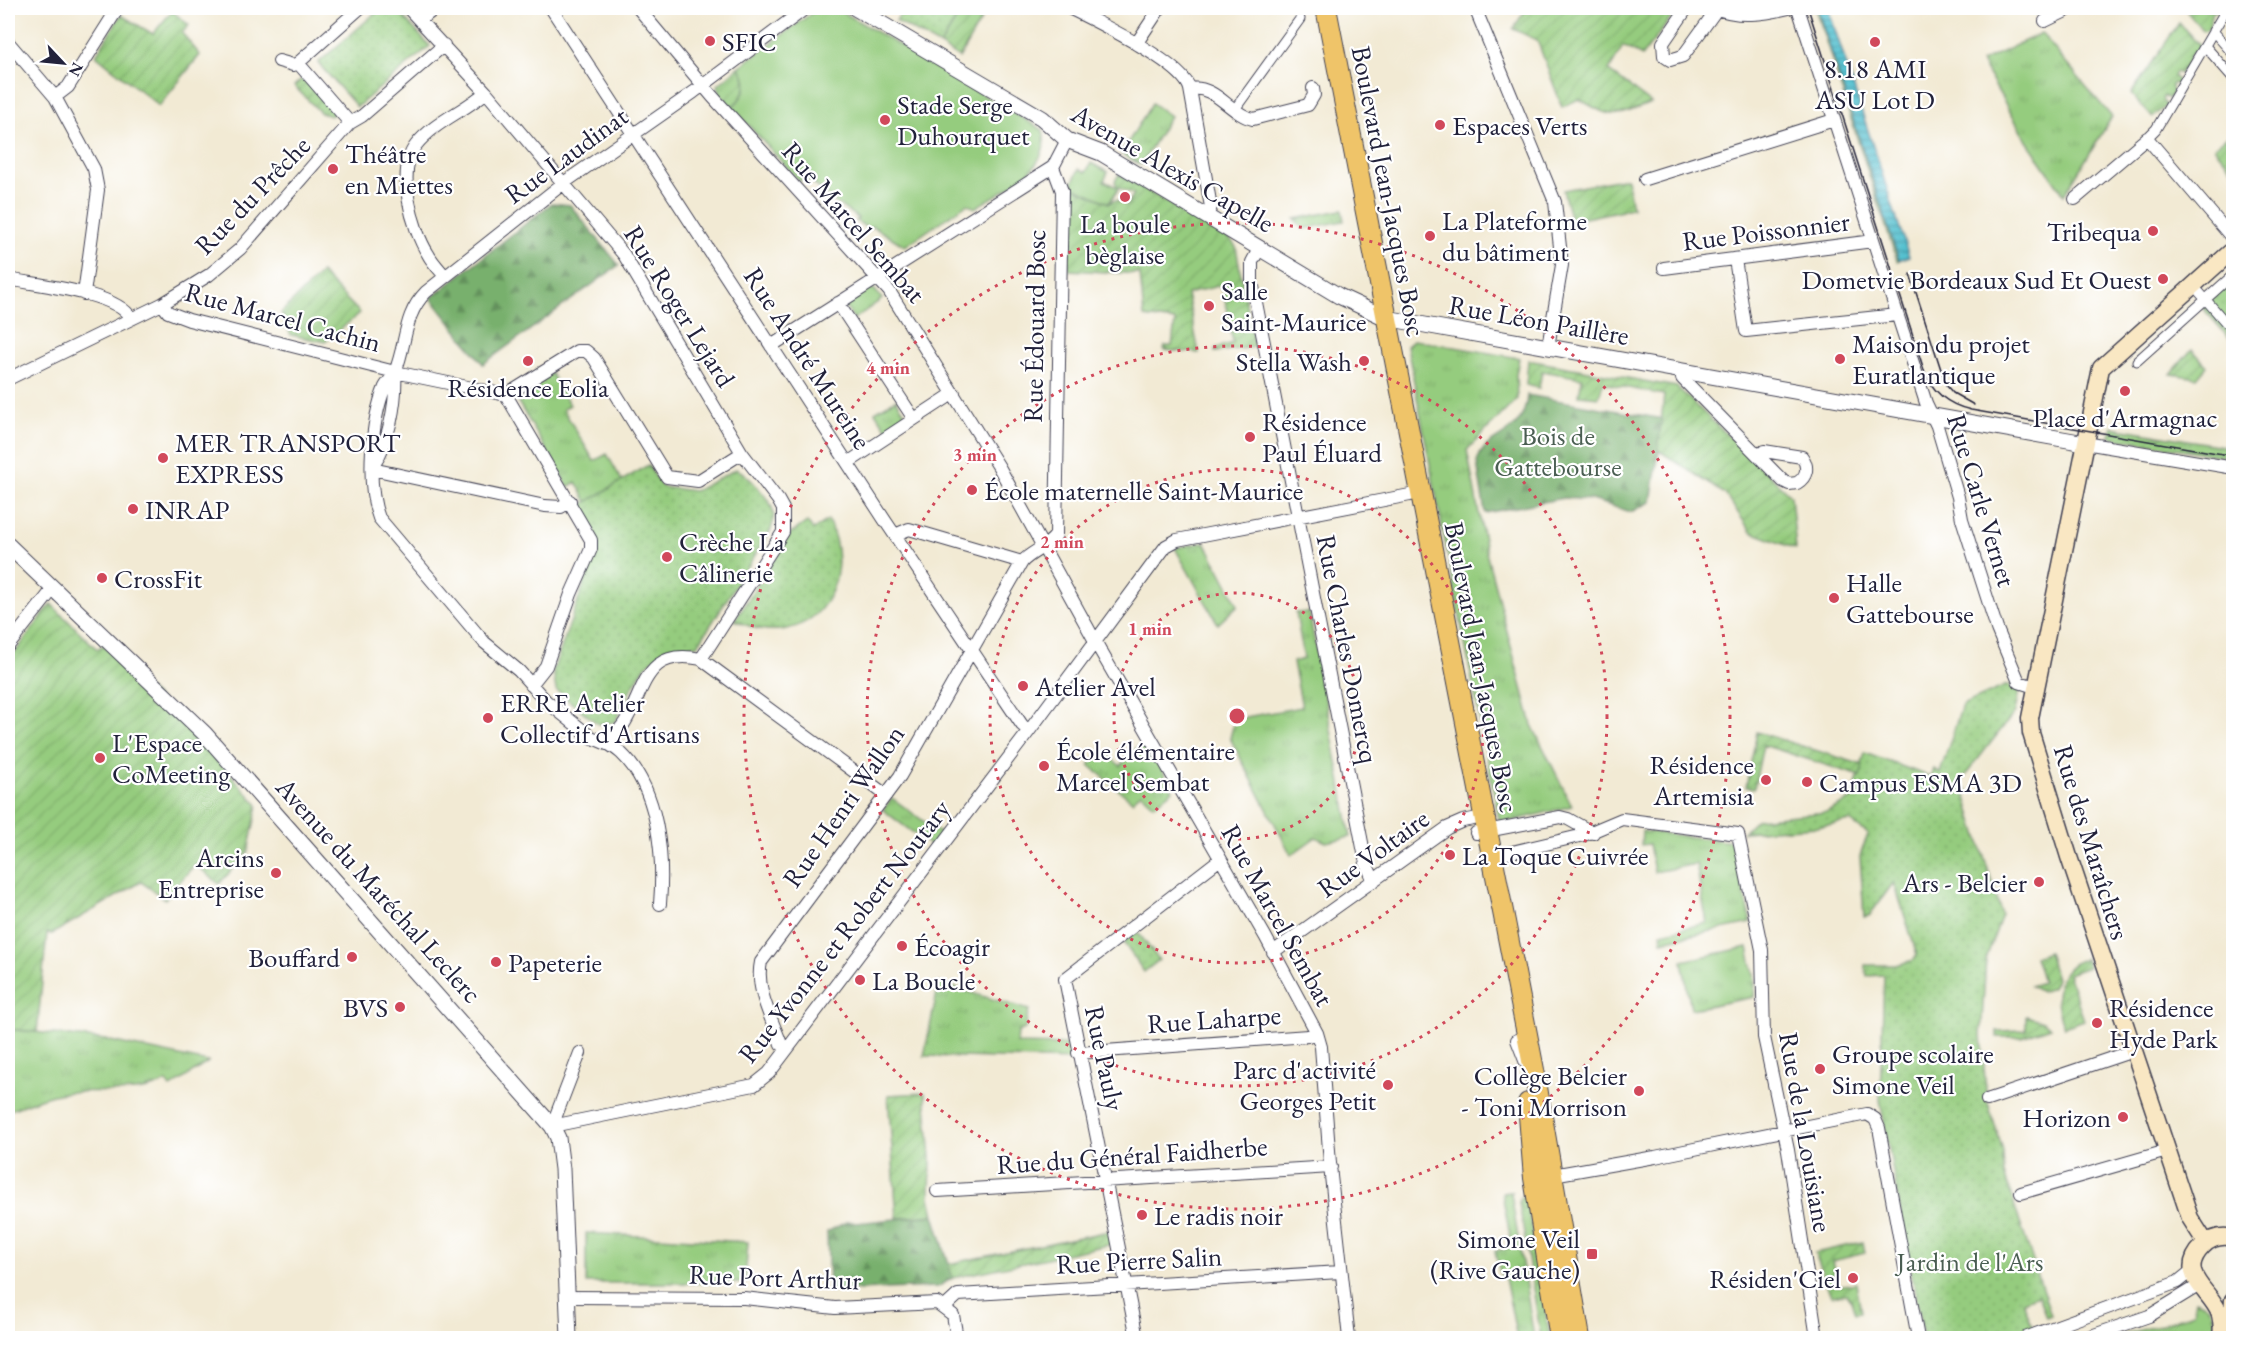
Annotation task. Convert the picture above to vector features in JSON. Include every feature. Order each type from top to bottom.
[{"type":"main road","name":"Boulevard Jean-Jacques Bosc","points":[[1316,8],[1380,316],[1480,825],[1491,856],[1543,1176],[1560,1338]]},
{"type":"main road","name":"Boulevard Jean-Jacques Bosc","points":[[1326,8],[1380,316]]},
{"type":"main road","name":"Rue des Maraîchers","points":[[2206,1243],[2190,1218],[2133,1051],[2069,857],[2031,732],[2030,718],[2101,368],[2234,249]]},
{"type":"main road","name":"Boulevard Jean-Jacques Bosc","points":[[1414,486],[1428,532],[1530,1116],[1580,1338]]},
{"type":"main road","points":[[2221,1338],[2220,1314],[2202,1290],[2194,1269],[2195,1259],[2206,1243],[2224,1236],[2234,1238]]},
{"type":"main road","points":[[2202,1290],[2224,1301],[2233,1300],[2230,1338]]},
{"type":"street","points":[[55,97],[68,87],[118,8]]},
{"type":"street","points":[[279,62],[293,65],[298,63],[360,8]]},
{"type":"street","name":"Rue Roger Lejard","points":[[408,8],[421,19],[565,182],[624,255],[742,453],[783,509],[783,532],[701,659]]},
{"type":"street","points":[[421,19],[436,8]]},
{"type":"street","name":"Rue André Mureine","points":[[551,8],[849,462],[895,536],[1022,725],[1029,731]]},
{"type":"street","name":"Rue Marcel Sembat","points":[[639,8],[703,86],[878,278],[954,393],[1036,534],[1317,1033],[1322,1047],[1340,1272],[1349,1338]]},
{"type":"street","name":"Rue Laudinat","points":[[660,904],[661,855],[650,802],[627,761],[550,696],[515,677],[464,632],[374,521],[367,504],[366,485],[372,469],[371,450],[385,387],[395,372],[408,318],[416,303],[445,276],[565,182],[703,86],[806,8]]},
{"type":"street","name":"Avenue Alexis Capelle","points":[[855,8],[1042,118],[1067,140],[1101,153],[1259,249],[1380,316]]},
{"type":"street","points":[[1069,8],[1136,44],[1185,78],[1190,89],[1210,207],[1206,216]]},
{"type":"street","points":[[1136,44],[1160,8]]},
{"type":"street","points":[[1475,8],[1555,202],[1560,223],[1562,266],[1548,347]]},
{"type":"street","points":[[1688,8],[1663,43],[1664,56],[1670,60],[1683,56],[1716,8],[1751,15],[1789,8]]},
{"type":"street","name":"Rue Carle Vernet","points":[[1798,8],[1897,315],[1959,497],[1965,530],[1997,629],[2019,682],[2035,687]]},
{"type":"street","points":[[2045,21],[2072,8]]},
{"type":"street","points":[[2075,199],[2156,129],[2227,8]]},
{"type":"street","points":[[1235,110],[1300,19]]},
{"type":"street","points":[[2213,31],[2234,55]]},
{"type":"street","points":[[8,42],[55,97],[91,160],[98,183],[84,294]]},
{"type":"street","name":"Rue du Prêche","points":[[8,379],[162,304],[209,275],[240,249],[350,123],[362,116],[444,45]]},
{"type":"street","points":[[2205,46],[2234,79]]},
{"type":"street","points":[[298,63],[350,123]]},
{"type":"street","points":[[1190,89],[1200,88],[1253,119],[1308,105],[1314,95],[1313,88]]},
{"type":"street","points":[[445,276],[427,253],[412,214],[407,167],[415,146],[424,136],[486,92]]},
{"type":"street","points":[[1645,179],[1834,120]]},
{"type":"street","points":[[2147,138],[2234,240]]},
{"type":"street","points":[[771,346],[1053,167],[1067,140]]},
{"type":"street","name":"Rue Édouard Bosc","points":[[1042,547],[1052,541],[1056,535],[1054,518],[1062,191],[1053,167]]},
{"type":"street","name":"Rue Poissonnier","points":[[1664,268],[1873,241]]},
{"type":"street","name":"Rue Charles Domercq","points":[[1259,249],[1252,262],[1252,282],[1366,863],[1374,881]]},
{"type":"street","points":[[1735,258],[1746,331],[1897,315]]},
{"type":"street","points":[[2137,361],[2234,274]]},
{"type":"street","points":[[8,279],[84,294],[118,305],[125,309],[131,318]]},
{"type":"street","points":[[2193,285],[2234,332]]},
{"type":"street","points":[[838,303],[914,419]]},
{"type":"street","name":"Rue Marcel Cachin","points":[[162,304],[168,312],[189,320],[395,372],[506,395]]},
{"type":"street","name":"Rue Léon Paillère","points":[[1380,316],[2085,443]]},
{"type":"street","points":[[531,685],[546,666],[571,594],[591,549],[591,540],[506,395],[577,351],[585,351],[594,358],[667,477],[698,481],[742,453]]},
{"type":"street","points":[[1683,371],[1682,378],[1760,456]]},
{"type":"street","points":[[849,462],[954,393]]},
{"type":"street","points":[[2085,443],[2234,468]]},
{"type":"street","points":[[372,469],[545,506],[561,507],[570,501]]},
{"type":"street","name":"Rue Yvonne et Robert Noutary","points":[[552,1126],[754,1085],[769,1073],[1029,731],[1166,546],[1177,540],[1298,517],[1414,486]]},
{"type":"street","points":[[1036,534],[1050,524],[1054,518]]},
{"type":"street","points":[[895,536],[909,529],[1022,562],[1042,547]]},
{"type":"street","name":"Avenue du Maréchal Leclerc","points":[[8,545],[205,735],[552,1126],[558,1138],[562,1168],[568,1338]]},
{"type":"street","name":"Rue Henri Wallon","points":[[787,1048],[781,1044],[760,985],[758,974],[761,962],[900,776],[1022,562]]},
{"type":"street","points":[[8,646],[53,589]]},
{"type":"street","points":[[607,744],[626,720],[636,695],[657,666],[670,658],[687,656],[701,659],[886,795]]},
{"type":"street","points":[[1480,825],[1560,818],[1568,819],[1593,832]]},
{"type":"street","name":"Rue de la Louisiane","points":[[1491,856],[1593,832],[1622,819],[1738,834],[1762,950],[1763,1030],[1782,1131],[1788,1150],[1816,1338]]},
{"type":"street","name":"Rue Voltaire","points":[[1273,952],[1447,828],[1480,825]]},
{"type":"street","name":"Rue Pauly","points":[[1137,1338],[1078,1053],[1065,979],[1219,860]]},
{"type":"street","name":"Rue Laharpe","points":[[1078,1053],[1308,1036],[1317,1033]]},
{"type":"street","points":[[1987,1100],[2133,1051]]},
{"type":"street","points":[[552,1126],[580,1053]]},
{"type":"street","points":[[1543,1176],[1863,1114],[1875,1119],[1879,1128],[1918,1338]]},
{"type":"street","points":[[2021,1193],[2167,1151]]},
{"type":"street","name":"Rue du Général Faidherbe","points":[[937,1191],[1331,1167]]},
{"type":"street","points":[[2025,1338],[2178,1282],[2194,1269]]},
{"type":"street","name":"Rue Pierre Salin","points":[[945,1307],[958,1295],[1340,1272]]},
{"type":"street","points":[[2085,1338],[2149,1316],[2202,1290]]},
{"type":"street","name":"Rue Port Arthur","points":[[567,1297],[744,1298],[835,1308],[926,1302],[945,1307]]},
{"type":"street","points":[[945,1307],[956,1324],[957,1338]]},
{"type":"green space","points":[[381,8],[395,8],[430,46],[357,107],[318,63]]},
{"type":"green space","name":"Stade Serge Duhourquet","points":[[836,8],[1043,130],[1044,144],[1033,168],[1023,178],[998,194],[975,208],[967,204],[905,246],[872,226],[869,229],[856,221],[858,218],[811,182],[799,181],[732,107],[744,93],[746,83],[739,67],[816,10]]},
{"type":"green space","points":[[903,8],[963,8],[940,46],[896,21]]},
{"type":"green space","points":[[963,8],[988,8],[959,58],[940,46]]},
{"type":"green space","points":[[1527,8],[1679,8],[1642,56],[1623,46],[1609,71],[1651,103],[1614,115],[1600,111],[1579,99],[1562,107],[1537,40],[1513,29]]},
{"type":"green space","points":[[1815,8],[1818,8],[1899,260],[1897,261]]},
{"type":"green space","points":[[2189,8],[2218,8],[2216,12],[2213,11],[2209,29],[2203,31],[2187,12]]},
{"type":"green space","points":[[172,11],[189,25],[182,33],[200,55],[159,106],[96,55],[121,15],[153,34]]},
{"type":"green space","points":[[2179,23],[2199,45],[2196,54],[2193,52],[2188,58],[2191,60],[2185,70],[2183,69],[2180,74],[2176,71],[2173,76],[2179,81],[2178,85],[2173,83],[2171,86],[2172,94],[2168,99],[2164,96],[2162,99],[2166,106],[2152,117],[2131,94]]},
{"type":"green space","points":[[2041,33],[2112,117],[2064,195],[2027,141],[1981,62]]},
{"type":"green space","points":[[739,67],[746,83],[744,93],[732,107],[720,94],[718,85]]},
{"type":"green space","points":[[304,77],[335,112],[331,116],[321,113],[294,86]]},
{"type":"green space","points":[[1152,103],[1170,116],[1141,165],[1121,154]]},
{"type":"green space","points":[[2232,132],[2234,134],[2233,170],[2214,147]]},
{"type":"green space","points":[[1091,163],[1108,172],[1104,181],[1119,188],[1109,203],[1071,186],[1079,169],[1086,172]]},
{"type":"green space","points":[[1119,174],[1231,240],[1236,247],[1254,347],[1215,352],[1216,348],[1233,343],[1223,289],[1218,286],[1187,294],[1199,353],[1164,350],[1165,346],[1172,346],[1175,321],[1144,317],[1140,274],[1068,270],[1071,186],[1109,203],[1116,200],[1127,205],[1134,194],[1117,187],[1115,181]]},
{"type":"green space","points":[[1627,178],[1632,208],[1571,221],[1563,190]]},
{"type":"green space","points":[[552,203],[570,205],[619,265],[483,364],[431,298]]},
{"type":"green space","points":[[1342,210],[1344,221],[1303,229],[1295,219]]},
{"type":"green space","points":[[321,273],[360,313],[325,342],[291,335],[281,313]]},
{"type":"green space","points":[[2233,280],[2233,342],[2201,306]]},
{"type":"green space","points":[[869,288],[875,290],[882,299],[854,319],[846,308],[847,303]]},
{"type":"green space","points":[[1414,340],[1519,358],[1516,375],[1517,399],[1467,450],[1487,556],[1532,725],[1572,806],[1500,824],[1407,346]]},
{"type":"green space","points":[[2192,349],[2207,366],[2197,378],[2171,374]]},
{"type":"green space","points":[[1528,360],[1677,387],[1791,496],[1796,549],[1751,532],[1725,494],[1658,450],[1664,395],[1603,383],[1599,397],[1579,395],[1582,378],[1542,371],[1539,388],[1526,385]]},
{"type":"green space","points":[[551,373],[570,405],[563,409],[594,461],[607,454],[622,481],[587,502],[576,482],[568,487],[518,402],[526,397],[522,390]]},
{"type":"green space","name":"Bois de Gattebourse","points":[[1527,395],[1664,419],[1651,502],[1631,512],[1592,500],[1564,498],[1485,513],[1477,462],[1488,444],[1512,428],[1519,420]]},
{"type":"green space","points":[[896,399],[908,418],[888,431],[875,412]]},
{"type":"green space","points":[[2112,427],[2233,448],[2233,458],[2110,437]]},
{"type":"green space","points":[[648,465],[662,487],[695,491],[736,469],[752,481],[763,494],[771,506],[774,521],[771,530],[698,645],[665,649],[645,667],[615,722],[598,724],[556,690],[553,671],[597,547],[595,533],[580,506]]},
{"type":"green space","points":[[828,520],[836,545],[837,570],[832,591],[820,609],[804,623],[784,630],[761,629],[735,620],[790,534],[807,522],[813,530]]},
{"type":"green space","points":[[1205,542],[1238,605],[1218,624],[1175,548]]},
{"type":"green space","points":[[51,604],[97,649],[103,645],[189,728],[258,805],[248,852],[219,884],[195,864],[165,899],[141,882],[52,934],[47,933],[37,1032],[8,1029],[8,662]]},
{"type":"green space","points":[[1309,612],[1351,837],[1326,842],[1316,837],[1291,855],[1230,738],[1235,719],[1302,707],[1293,662],[1304,659],[1296,613]]},
{"type":"green space","name":"Jardin de l'Ars","points":[[2007,685],[2019,690],[2015,712],[1957,786],[1967,790],[1965,794],[2002,915],[1986,959],[1981,1035],[1987,1100],[2003,1151],[2004,1174],[2051,1315],[2046,1317],[2038,1295],[2023,1301],[2033,1328],[2007,1338],[1928,1338],[1923,1336],[1880,1100],[1884,975],[1867,976],[1865,965],[1895,965],[1914,960],[1917,955],[1894,882],[1869,916],[1864,917],[1860,856],[1868,834],[1850,821],[1817,827],[1743,832],[1757,819],[1827,812],[1852,799],[1865,753],[1931,777],[1934,769],[1940,773],[1962,705]]},
{"type":"green space","points":[[1757,732],[1863,765],[1860,776],[1763,745],[1754,788],[1746,787]]},
{"type":"green space","points":[[1146,741],[1173,790],[1154,805],[1141,793],[1132,801],[1089,765],[1102,751],[1121,766],[1129,754]]},
{"type":"green space","points":[[892,798],[941,834],[931,846],[883,810]]},
{"type":"green space","points":[[1642,831],[1733,842],[1751,923],[1662,941],[1661,933],[1707,923],[1696,864],[1654,872],[1649,844],[1641,845]]},
{"type":"green space","points":[[1137,931],[1159,960],[1144,972],[1123,942]]},
{"type":"green space","points":[[1748,947],[1755,980],[1754,997],[1691,1009],[1682,961]]},
{"type":"green space","points":[[2048,952],[2056,979],[2052,988],[2041,992],[2031,986],[2043,982],[2035,957]]},
{"type":"green space","points":[[2085,958],[2088,967],[2068,974],[2084,1020],[2064,1027],[2058,1006],[2058,986],[2067,970]]},
{"type":"green space","points":[[939,983],[1029,1010],[1025,1029],[1018,1032],[1017,1044],[1072,1045],[1075,1060],[924,1056]]},
{"type":"green space","points":[[2026,1016],[2043,1021],[2051,1027],[2022,1037],[1997,1037],[1997,1031],[2026,1030]]},
{"type":"green space","points":[[8,1029],[106,1040],[208,1062],[170,1088],[166,1082],[143,1090],[62,1093],[8,1111]]},
{"type":"green space","points":[[925,1093],[931,1157],[930,1197],[934,1215],[897,1218],[888,1095]]},
{"type":"green space","points":[[1512,1192],[1534,1338],[1517,1338],[1505,1278],[1501,1276],[1495,1251],[1512,1247],[1502,1193]]},
{"type":"green space","points":[[1526,1196],[1550,1338],[1541,1338],[1519,1203],[1520,1197]]},
{"type":"green space","points":[[934,1215],[953,1278],[938,1287],[829,1291],[827,1232],[848,1221],[856,1223]]},
{"type":"green space","points":[[1110,1231],[1113,1244],[953,1278],[948,1264]]},
{"type":"green space","points":[[586,1233],[748,1242],[745,1283],[586,1283]]},
{"type":"green space","points":[[1863,1242],[1865,1253],[1832,1261],[1838,1286],[1856,1283],[1861,1312],[1855,1313],[1851,1300],[1846,1294],[1831,1296],[1815,1253]]},
{"type":"green space","points":[[2196,1300],[2211,1310],[2215,1319],[2216,1338],[2112,1338],[2173,1321],[2193,1312]]},
{"type":"water","points":[[1817,8],[1828,8],[1909,256],[1899,260]]},
{"type":"tram line","points":[[1808,8],[1924,370],[1936,391],[1955,405],[1971,410],[2234,456]]},
{"type":"tram line","points":[[1910,274],[1946,385],[1953,393],[1974,405]]},
{"type":"place","name":"SFIC","points":[[710,41]]},
{"type":"place","name":"8.18 AMI ASU Lot D","points":[[1875,42]]},
{"type":"place","name":"Stade Serge Duhourquet","points":[[885,120]]},
{"type":"place","name":"Espaces Verts","points":[[1440,125]]},
{"type":"place","name":"Théâtre en Miettes","points":[[333,169]]},
{"type":"place","name":"La boule bèglaise","points":[[1125,197]]},
{"type":"place","name":"Tribequa","points":[[2153,231]]},
{"type":"place","name":"La Plateforme du bâtiment","points":[[1430,236]]},
{"type":"place","name":"Dometvie Bordeaux Sud Et Ouest","points":[[2163,279]]},
{"type":"place","name":"Salle Saint-Maurice","points":[[1209,306]]},
{"type":"place","name":"Maison du projet Euratlantique","points":[[1840,359]]},
{"type":"place","name":"Résidence Eolia","points":[[528,361]]},
{"type":"place","name":"Stella Wash","points":[[1364,361]]},
{"type":"place","name":"Place d'Armagnac","points":[[2125,391]]},
{"type":"place","name":"Résidence Paul Éluard","points":[[1250,437]]},
{"type":"place","name":"MER TRANSPORT EXPRESS","points":[[163,458]]},
{"type":"place","name":"École maternelle Saint-Maurice","points":[[972,490]]},
{"type":"place","name":"INRAP","points":[[133,509]]},
{"type":"place","name":"Crèche La Câlinerie","points":[[667,557]]},
{"type":"place","name":"CrossFit","points":[[102,578]]},
{"type":"place","name":"Halle Gattebourse","points":[[1834,598]]},
{"type":"place","name":"Atelier Avel","points":[[1023,686]]},
{"type":"place","name":"ERRE Atelier Collectif d'Artisans","points":[[488,718]]},
{"type":"place","name":"L'Espace CoMeeting","points":[[100,758]]},
{"type":"place","name":"École élémentaire Marcel Sembat","points":[[1044,766]]},
{"type":"place","name":"Résidence Artemisia","points":[[1766,780]]},
{"type":"place","name":"Campus ESMA 3D","points":[[1807,782]]},
{"type":"place","name":"La Toque Cuivrée","points":[[1450,855]]},
{"type":"place","name":"Arcins Entreprise","points":[[276,873]]},
{"type":"place","name":"Ars - Belcier","points":[[2039,882]]},
{"type":"place","name":"Écoagir","points":[[902,946]]},
{"type":"place","name":"Bouffard","points":[[352,957]]},
{"type":"place","name":"Papeterie","points":[[496,962]]},
{"type":"place","name":"La Boucle","points":[[860,980]]},
{"type":"place","name":"BVS","points":[[400,1007]]},
{"type":"place","name":"Résidence Hyde Park","points":[[2097,1023]]},
{"type":"place","name":"Groupe scolaire Simone Veil","points":[[1820,1069]]},
{"type":"place","name":"Parc d'activité Georges Petit","points":[[1388,1085]]},
{"type":"place","name":"Collège Belcier - Toni Morrison","points":[[1639,1091]]},
{"type":"place","name":"Horizon","points":[[2123,1117]]},
{"type":"place","name":"Le radis noir","points":[[1142,1215]]},
{"type":"place","name":"Simone Veil (Rive Gauche)","points":[[1592,1254]]},
{"type":"place","name":"Résiden'Ciel","points":[[1853,1278]]}]
